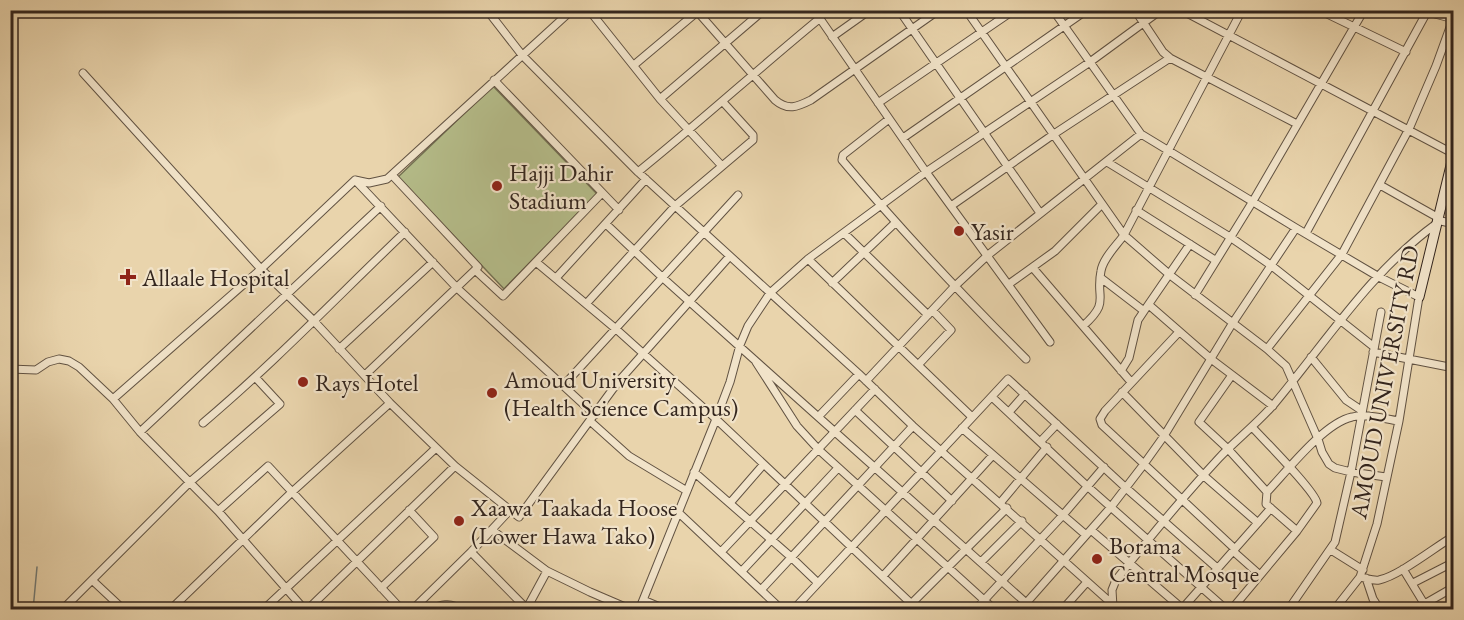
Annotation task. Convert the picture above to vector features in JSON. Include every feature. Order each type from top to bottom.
[{"type":"street","points":[[487,10],[522,55],[646,180],[940,451],[1022,521],[1115,608]]},
{"type":"street","points":[[113,399],[261,269],[355,180],[378,182],[387,179],[572,10]]},
{"type":"street","points":[[589,10],[660,99],[722,166]]},
{"type":"street","points":[[660,99],[764,10]]},
{"type":"street","points":[[814,10],[926,172],[1050,342]]},
{"type":"street","points":[[832,37],[870,10]]},
{"type":"street","points":[[899,10],[1040,213]]},
{"type":"street","points":[[634,65],[700,12],[775,100],[789,108],[811,100],[939,10]]},
{"type":"street","points":[[966,10],[1124,235],[1194,295],[1267,349],[1286,366],[1329,464],[1351,472],[1386,477]]},
{"type":"street","points":[[878,103],[1014,10]]},
{"type":"street","points":[[1053,10],[1141,134],[1379,277],[1419,297]]},
{"type":"street","points":[[903,138],[1088,10]]},
{"type":"street","points":[[1135,10],[1163,52],[1170,58],[1296,124]]},
{"type":"street","points":[[639,609],[716,419],[730,382],[740,345],[748,326],[770,293],[808,260],[926,172],[1090,62],[1161,10]]},
{"type":"street","points":[[1181,10],[1454,154]]},
{"type":"street","points":[[1083,326],[1098,311],[1102,266],[1124,235],[1242,10]]},
{"type":"street","points":[[1319,10],[1406,52]]},
{"type":"street","points":[[1194,295],[1364,10]]},
{"type":"street","points":[[1267,349],[1342,254],[1409,129],[1453,19],[1425,11],[1406,52],[1306,233]]},
{"type":"street","points":[[638,172],[819,19]]},
{"type":"street","points":[[951,206],[1054,134],[1170,58]]},
{"type":"street","points":[[83,73],[261,269],[313,320],[390,403],[455,466],[519,517],[618,382],[729,257]]},
{"type":"street","points":[[494,80],[619,210]]},
{"type":"street","points":[[586,304],[675,206],[753,140],[754,136],[723,102]]},
{"type":"street","points":[[889,119],[842,157],[895,223],[954,287],[1026,359]]},
{"type":"street","points":[[866,381],[954,287],[988,255],[1141,134]]},
{"type":"street","name":"AMOUD UNIVERSITY RD","points":[[1334,609],[1363,575],[1377,524],[1399,421],[1419,297],[1454,154]]},
{"type":"street","points":[[1107,162],[1230,237],[1272,266],[1374,349],[1409,360],[1454,368]]},
{"type":"street","points":[[365,375],[478,267],[392,175]]},
{"type":"street","points":[[355,180],[457,288],[563,386],[629,456],[687,491]]},
{"type":"street","points":[[556,278],[646,180]]},
{"type":"street","points":[[1380,185],[1437,220],[1454,224]]},
{"type":"street","points":[[476,270],[503,296],[603,193]]},
{"type":"street","points":[[563,386],[738,195]]},
{"type":"street","points":[[1009,285],[1055,251],[1101,205]]},
{"type":"street","points":[[140,432],[381,206]]},
{"type":"street","points":[[1136,210],[1215,260]]},
{"type":"street","points":[[1115,608],[1112,590],[1116,580],[1182,498],[1273,405],[1379,277],[1437,220]]},
{"type":"street","points":[[832,283],[895,223]]},
{"type":"street","points":[[606,224],[663,278],[1034,609]]},
{"type":"street","points":[[1020,609],[1111,507],[1164,436],[1232,324],[1296,228]]},
{"type":"street","points":[[203,423],[256,378],[405,232]]},
{"type":"street","points":[[844,233],[951,330],[918,365]]},
{"type":"street","points":[[1121,371],[1129,358],[1138,320],[1190,244]]},
{"type":"street","points":[[808,260],[972,417]]},
{"type":"street","points":[[339,349],[433,262]]},
{"type":"street","points":[[536,262],[616,329],[716,419],[918,609]]},
{"type":"street","points":[[1033,268],[1131,382]]},
{"type":"street","points":[[1101,278],[1147,308],[1273,405]]},
{"type":"street","points":[[1288,609],[1335,542],[1351,472],[1381,312]]},
{"type":"street","points":[[1179,332],[1105,411],[1100,419],[1101,423],[1260,575]]},
{"type":"street","points":[[751,355],[797,426],[819,450],[995,609]]},
{"type":"street","points":[[1311,357],[1346,400],[1361,413],[1399,421]]},
{"type":"street","points":[[10,369],[36,370],[48,362],[59,359],[69,361],[79,367],[113,399],[140,432],[218,511],[306,609],[455,466]]},
{"type":"street","points":[[819,416],[859,374]]},
{"type":"street","points":[[1232,375],[1199,422],[1268,492]]},
{"type":"street","points":[[62,609],[190,482],[280,404],[256,378]]},
{"type":"street","points":[[794,609],[1008,379],[1217,568]]},
{"type":"street","points":[[721,552],[875,389]]},
{"type":"street","points":[[1122,392],[1203,475],[1258,523]]},
{"type":"street","points":[[1009,412],[1025,394]]},
{"type":"street","points":[[992,397],[1087,486],[1229,609],[1297,531],[1316,507],[1317,500],[1252,427]]},
{"type":"street","points":[[170,609],[292,492],[390,403]]},
{"type":"street","points":[[855,410],[952,501]]},
{"type":"street","points":[[1297,531],[1265,501],[1268,492],[1328,430],[1346,418],[1361,413]]},
{"type":"street","points":[[912,603],[1004,505],[1057,424]]},
{"type":"street","points":[[761,590],[913,426]]},
{"type":"street","points":[[962,428],[1063,515],[1130,563],[1183,609],[1271,508]]},
{"type":"street","points":[[263,609],[436,448]]},
{"type":"street","points":[[883,576],[993,455]]},
{"type":"street","points":[[730,503],[764,465]]},
{"type":"street","points":[[218,511],[268,466],[402,609]]},
{"type":"street","points":[[975,609],[1063,515],[1104,466]]},
{"type":"street","points":[[742,571],[838,468]]},
{"type":"street","points":[[694,472],[818,583]]},
{"type":"street","points":[[381,588],[434,537],[409,510]]},
{"type":"street","points":[[412,609],[471,552],[510,510]]},
{"type":"street","points":[[679,513],[782,609]]},
{"type":"street","points":[[981,562],[1022,521]]},
{"type":"street","points":[[492,530],[548,571],[590,592],[632,609]]},
{"type":"street","points":[[1331,550],[1363,575],[1377,581],[1403,569],[1454,536]]},
{"type":"street","points":[[471,552],[527,608],[548,571]]},
{"type":"street","points":[[1413,583],[1454,562]]},
{"type":"street","points":[[1403,569],[1428,609]]},
{"type":"street","points":[[1363,575],[1380,609]]},
{"type":"street","points":[[92,580],[124,609]]},
{"type":"street","points":[[1062,609],[1088,582]]},
{"type":"street","points":[[1414,609],[1454,587]]},
{"type":"street","points":[[643,600],[668,609]]},
{"type":"street","points":[[428,609],[450,604],[457,605],[461,609]]},
{"type":"green space","name":"Hajji Dahir Stadium","points":[[493,86],[597,194],[504,289],[398,177]]},
{"type":"waterway","points":[[33,610],[37,567]]},
{"type":"place","name":"Hajji Dahir Stadium","points":[[497,186]]},
{"type":"place","name":"Yasir","points":[[959,231]]},
{"type":"place","name":"Allaale Hospital","points":[[128,277]]},
{"type":"place","name":"Rays Hotel","points":[[303,382]]},
{"type":"place","name":"Amoud University (Health Science Campus)","points":[[492,393]]},
{"type":"place","name":"Xaawa Taakada Hoose (Lower Hawa Tako)","points":[[459,521]]},
{"type":"place","name":"Borama Central Mosque","points":[[1097,559]]}]
